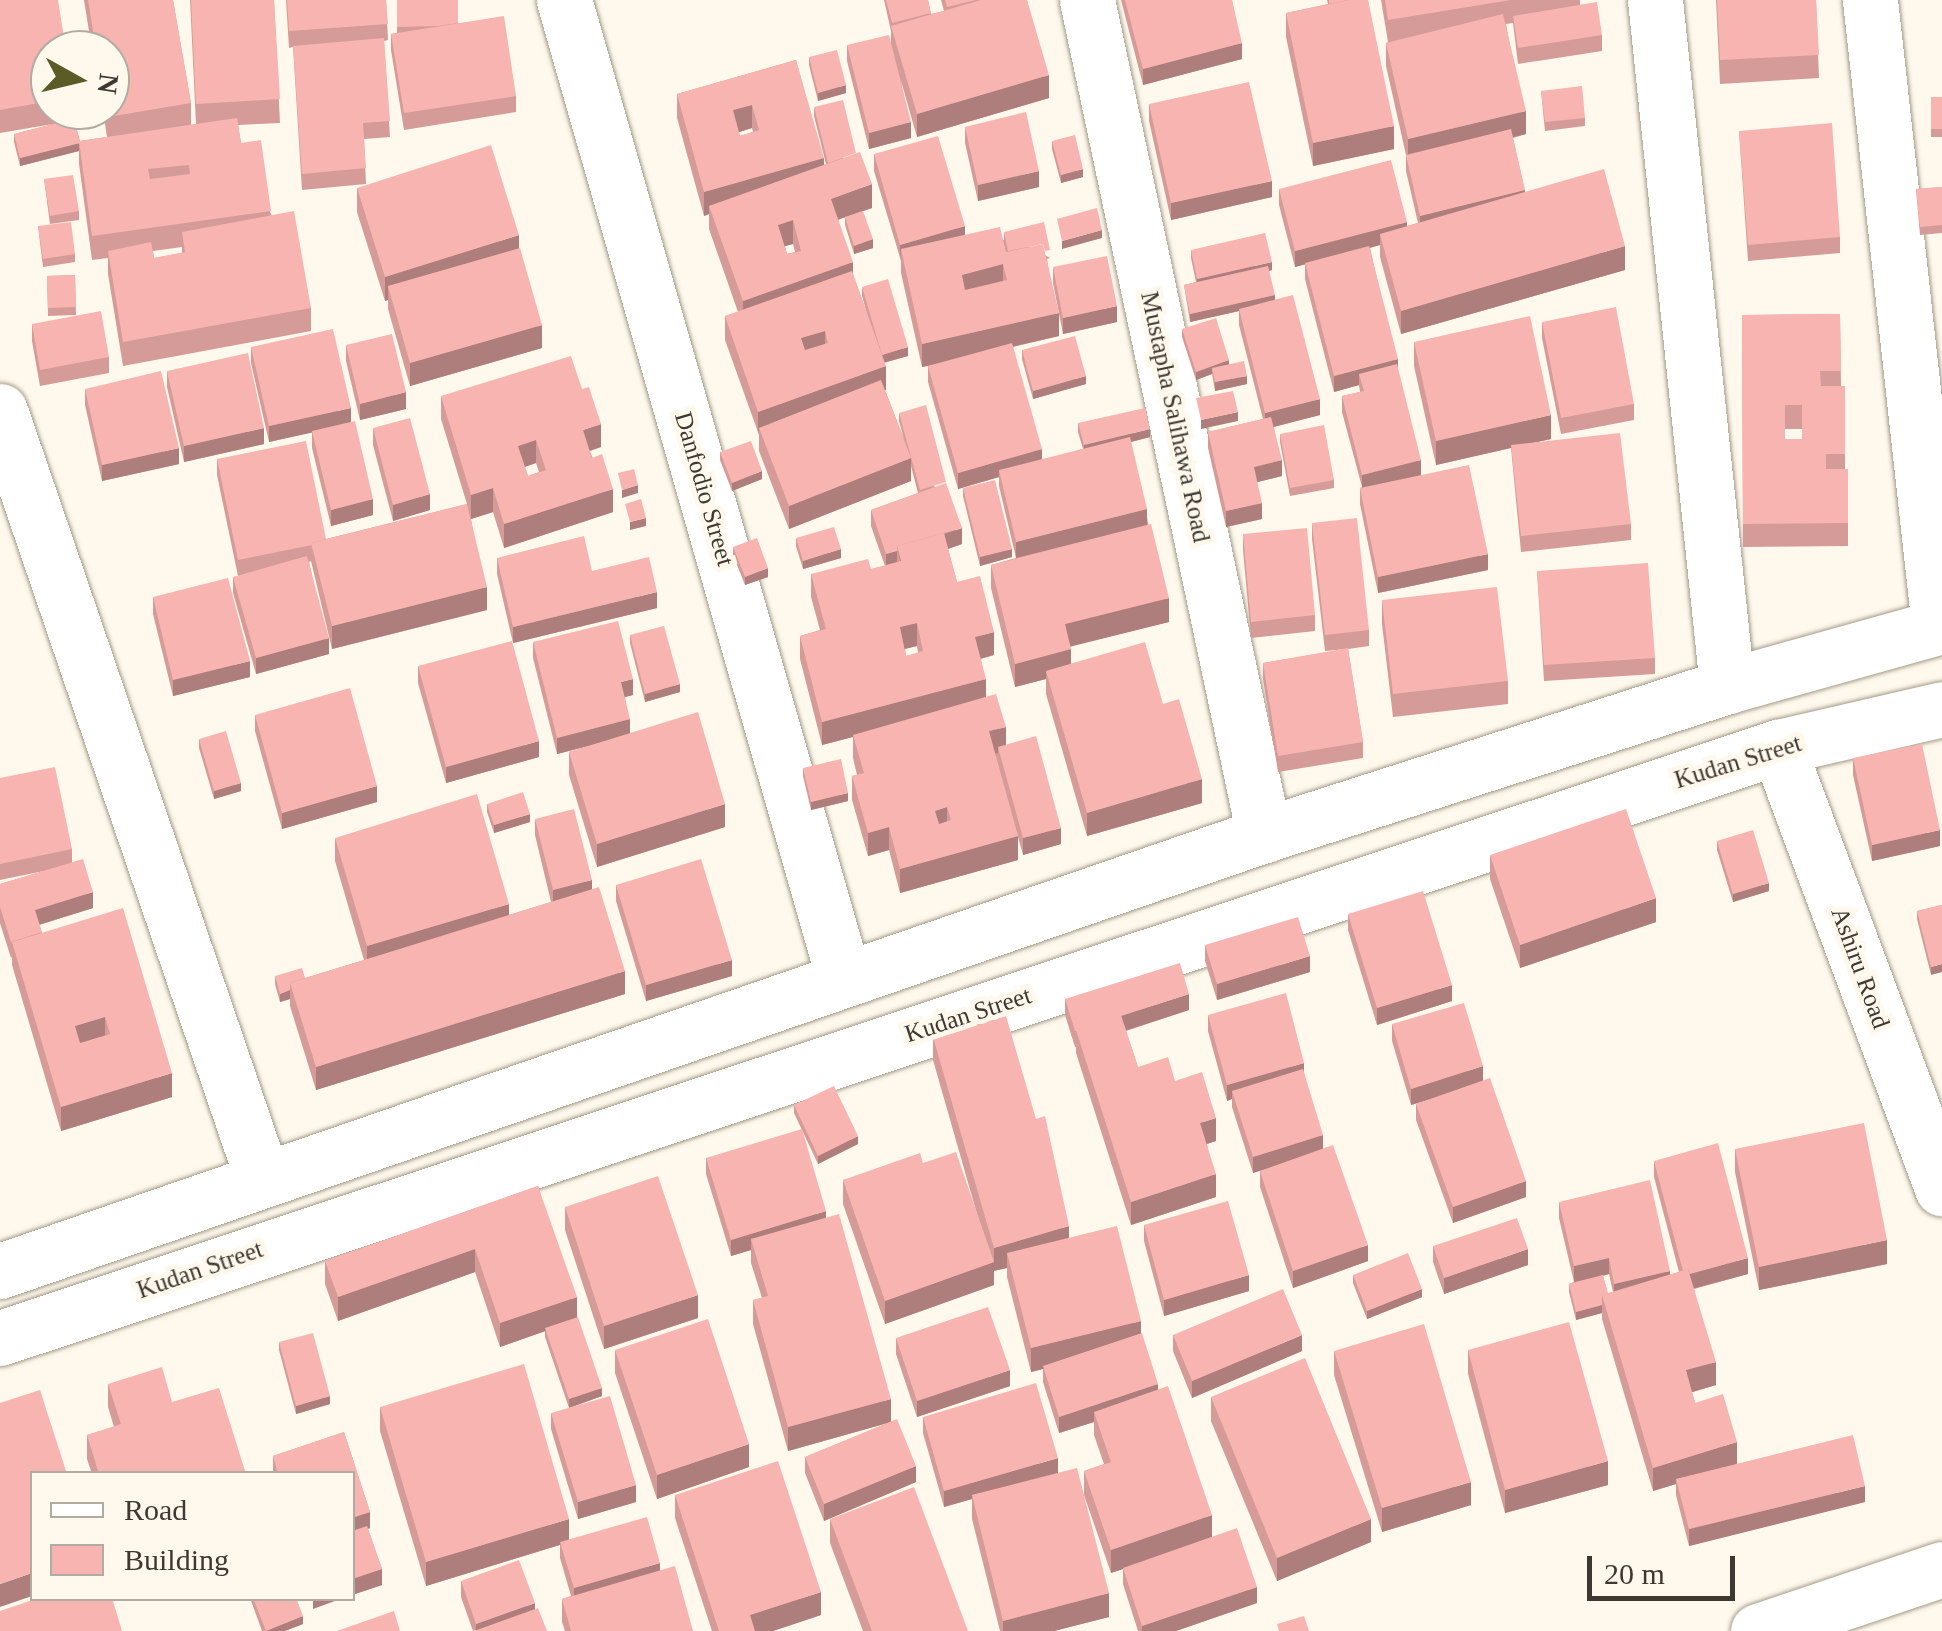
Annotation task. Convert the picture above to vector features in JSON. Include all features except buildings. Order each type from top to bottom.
[{"type":"street","name":"Danfodio Street","points":[[564,0],[844,979]]},
{"type":"street","name":"Mustapha Salihawa Road","points":[[1087,0],[1264,835]]},
{"type":"street","points":[[1655,0],[1727,686]]},
{"type":"street","points":[[0,1271],[1264,835],[1727,686],[1940,626],[1870,0]]},
{"type":"street","points":[[3,428],[263,1180]]},
{"type":"street","name":"Kudan Street","points":[[0,1338],[1778,747],[1942,710]]},
{"type":"street","name":"Ashiru Road","points":[[1778,747],[1942,1189]]},
{"type":"street","points":[[1758,1631],[1942,1569]]}]
